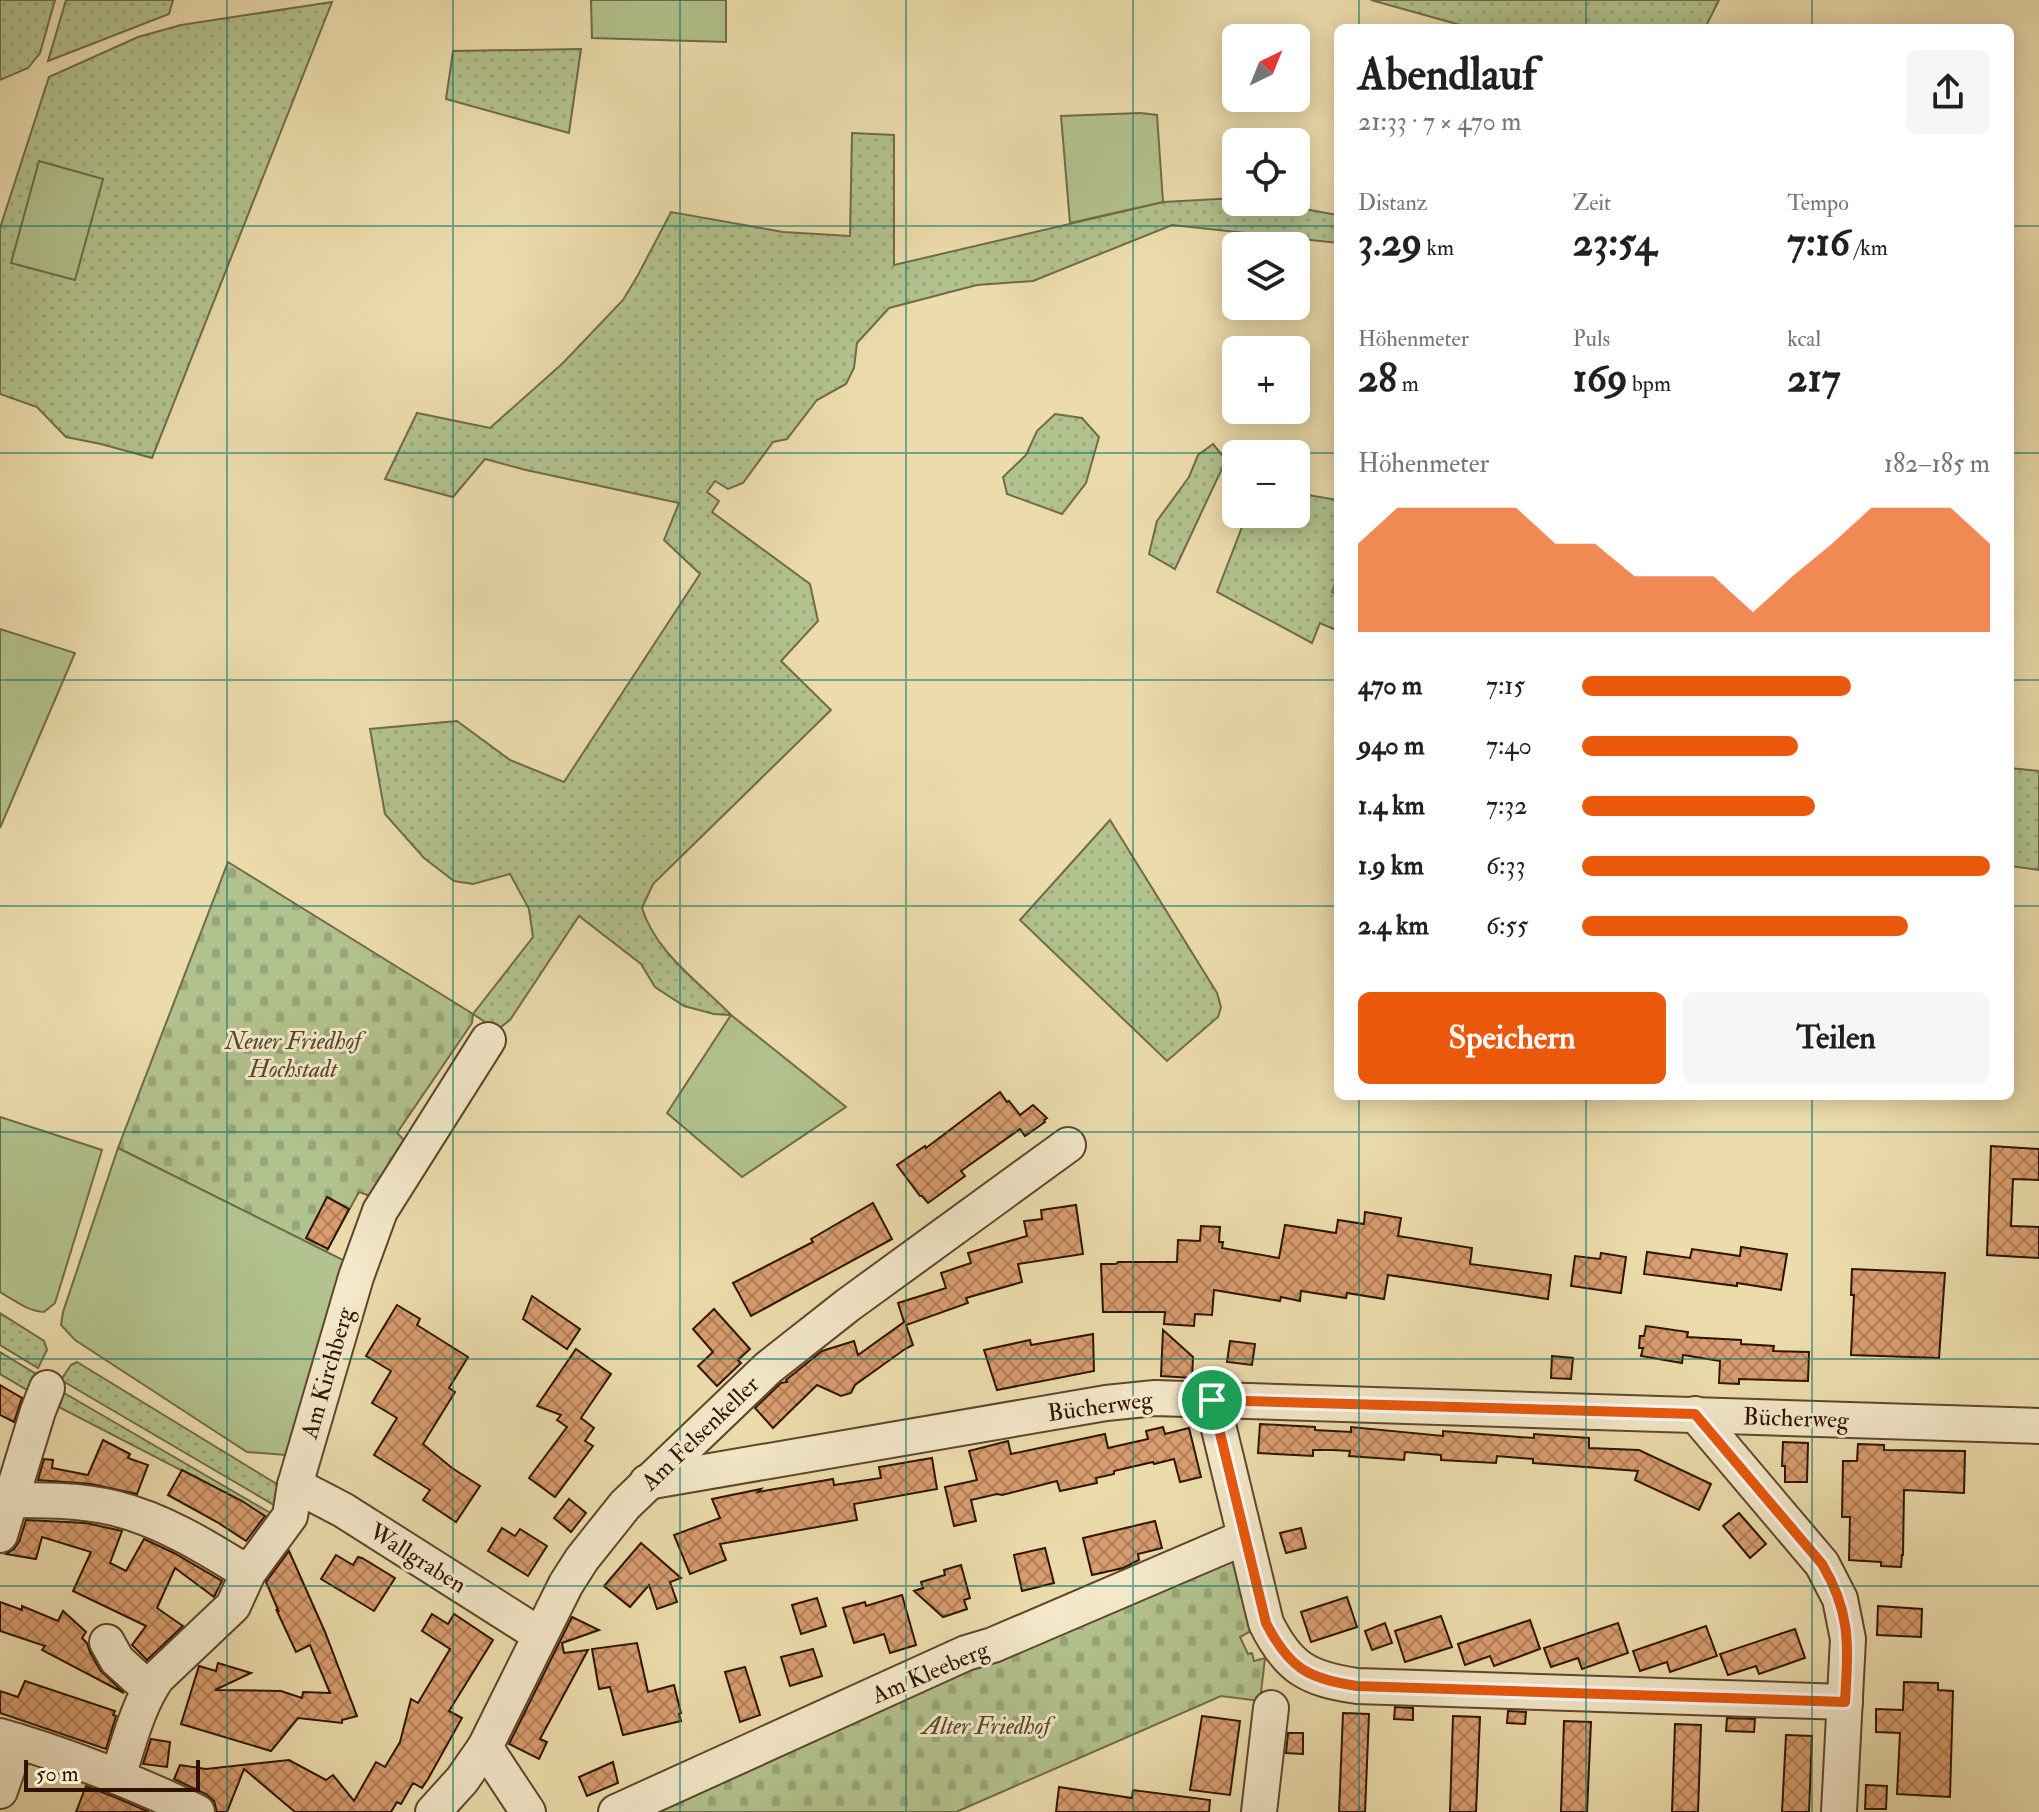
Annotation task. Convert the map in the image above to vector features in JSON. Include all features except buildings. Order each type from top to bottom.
[{"type":"street","name":"Am Kirchberg","points":[[118,1776],[149,1689],[233,1606],[248,1573],[290,1516],[295,1485],[356,1277],[380,1211],[488,1040]]},
{"type":"street","name":"Am Felsenkeller","points":[[433,1812],[462,1780],[485,1747],[566,1584],[625,1505],[776,1361],[1068,1145]]},
{"type":"street","points":[[0,1535],[47,1388]]},
{"type":"street","name":"Bücherweg","points":[[647,1482],[1106,1403],[1155,1398],[2039,1426]]},
{"type":"street","points":[[1212,1400],[1263,1613],[1274,1639],[1289,1659],[1312,1676],[1357,1686],[1845,1702]]},
{"type":"street","points":[[1695,1414],[1822,1564],[1840,1599],[1848,1639],[1839,1812]]},
{"type":"street","name":"Wallgraben","points":[[295,1485],[343,1510],[540,1635]]},
{"type":"street","points":[[10,1500],[81,1502],[126,1512],[182,1534],[248,1573]]},
{"type":"street","name":"Am Kleeberg","points":[[616,1812],[966,1653],[993,1645],[1245,1537]]},
{"type":"street","points":[[107,1642],[117,1660],[149,1689]]},
{"type":"street","points":[[1259,1812],[1271,1708]]},
{"type":"street","points":[[0,1791],[8,1738],[118,1776],[197,1812]]},
{"type":"street","points":[[485,1747],[528,1812]]},
{"type":"green space","points":[[0,0],[55,0],[40,53],[28,68],[0,80]]},
{"type":"green space","points":[[66,0],[173,0],[169,14],[48,61]]},
{"type":"green space","points":[[591,0],[726,0],[726,42],[592,38]]},
{"type":"green space","points":[[1371,0],[1719,0],[1707,24],[1457,24]]},
{"type":"green space","points":[[332,2],[152,458],[66,437],[37,407],[0,394],[0,228],[49,77],[138,37],[181,25]]},
{"type":"green space","points":[[581,49],[569,133],[446,99],[453,51]]},
{"type":"green space","points":[[1157,115],[1163,202],[1070,223],[1061,116]]},
{"type":"green space","points":[[852,133],[894,135],[894,265],[1163,202],[1222,199],[1222,216],[1310,216],[1310,210],[1334,214],[1334,243],[1310,240],[1310,232],[1237,232],[1172,225],[1033,281],[977,285],[889,308],[857,343],[854,368],[846,384],[817,400],[787,439],[773,442],[743,483],[728,489],[715,481],[707,492],[719,501],[712,512],[810,584],[818,621],[781,661],[831,710],[653,884],[642,908],[657,939],[668,953],[731,1015],[684,1006],[655,987],[641,964],[579,916],[510,1020],[497,1030],[473,1014],[533,937],[529,909],[510,874],[473,884],[454,881],[424,858],[385,814],[370,729],[457,721],[510,760],[564,782],[700,574],[664,540],[679,503],[485,459],[453,497],[385,479],[417,413],[490,428],[563,363],[623,300],[671,212],[783,232],[850,236]]},
{"type":"green space","points":[[39,161],[103,179],[75,280],[11,263]]},
{"type":"green space","points":[[1055,414],[1082,418],[1099,437],[1086,483],[1062,514],[1007,494],[1003,477],[1026,455],[1037,431]]},
{"type":"green space","points":[[1213,444],[1222,455],[1222,469],[1175,569],[1149,554],[1157,521],[1189,477],[1198,455]]},
{"type":"green space","points":[[1310,495],[1334,499],[1334,629],[1320,623],[1312,643],[1217,592],[1242,528],[1310,528]]},
{"type":"green space","points":[[0,629],[75,653],[0,828]]},
{"type":"green space","points":[[2014,768],[2039,771],[2039,870],[2014,867]]},
{"type":"green space","points":[[1110,820],[1217,993],[1221,1007],[1218,1017],[1167,1061],[1020,920]]},
{"type":"green space","name":"Neuer Friedhof Hochstadt","points":[[228,862],[473,1014],[472,1023],[397,1133],[406,1142],[370,1196],[359,1192],[326,1252],[118,1148]]},
{"type":"green space","points":[[731,1015],[846,1107],[742,1177],[667,1113]]},
{"type":"green space","points":[[0,1117],[102,1150],[55,1303],[44,1312],[26,1307],[0,1292]]},
{"type":"green space","points":[[118,1148],[347,1262],[286,1455],[247,1452],[75,1340],[61,1325]]},
{"type":"green space","points":[[0,1313],[44,1341],[47,1350],[38,1368],[0,1345]]},
{"type":"green space","points":[[0,1352],[41,1377],[34,1394],[0,1374]]},
{"type":"green space","points":[[77,1362],[275,1483],[281,1493],[279,1501],[274,1505],[61,1380],[71,1365]]},
{"type":"green space","points":[[59,1390],[274,1515],[275,1523],[241,1501],[49,1402]]},
{"type":"green space","name":"Alter Friedhof","points":[[1220,1554],[1233,1563],[1251,1631],[1240,1637],[1254,1661],[1265,1658],[1260,1701],[1221,1696],[956,1812],[636,1812]]},
{"type":"route","points":[[1212,1400],[1695,1414],[1830,1576],[1840,1599],[1848,1639],[1845,1702],[1357,1686],[1312,1676],[1289,1659],[1266,1623],[1212,1400]]}]
